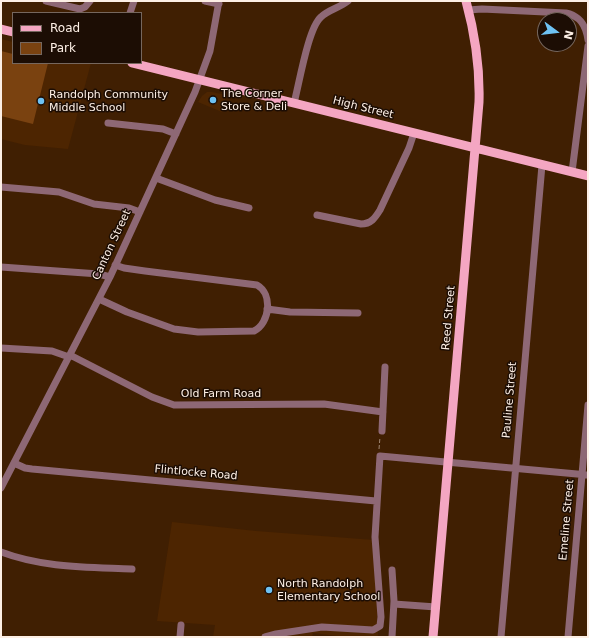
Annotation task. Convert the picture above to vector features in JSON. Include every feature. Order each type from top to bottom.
[{"type":"main road","name":"Reed Street","points":[[434,637],[478,106],[479,73],[475,41],[466,1]]},
{"type":"main road","points":[[1,29],[12,32]]},
{"type":"main road","name":"High Street","points":[[136,64],[588,176]]},
{"type":"street","points":[[46,1],[80,10],[90,1]]},
{"type":"street","points":[[130,12],[134,1]]},
{"type":"street","points":[[205,1],[219,2]]},
{"type":"street","points":[[294,103],[310,36],[315,24],[325,13],[348,1]]},
{"type":"street","name":"Canton Street","points":[[1,488],[116,265],[176,134],[200,80],[212,43],[219,2]]},
{"type":"street","points":[[468,10],[482,9],[558,12],[569,14],[582,21],[587,31],[588,40]]},
{"type":"street","points":[[572,172],[588,46]]},
{"type":"street","points":[[108,123],[163,129],[176,134]]},
{"type":"street","points":[[317,215],[361,224],[374,220],[403,162],[414,133]]},
{"type":"street","name":"Pauline Street","points":[[501,637],[542,165]]},
{"type":"street","points":[[156,178],[215,200],[249,208]]},
{"type":"street","points":[[1,187],[59,192],[94,204],[129,208],[140,212]]},
{"type":"street","points":[[99,299],[174,330],[192,332],[254,330],[258,328],[264,320],[267,309],[267,298],[265,292],[259,286],[254,284],[159,273],[116,265]]},
{"type":"street","points":[[1,267],[99,274],[110,277]]},
{"type":"street","points":[[267,309],[290,312],[358,313]]},
{"type":"street","name":"Old Farm Road","points":[[1,348],[52,351],[69,356],[152,398],[174,405],[324,404],[383,412]]},
{"type":"street","points":[[382,431],[385,367]]},
{"type":"street","name":"Emeline Street","points":[[568,637],[585,474],[588,404]]},
{"type":"street","points":[[265,637],[301,634],[322,627],[373,630],[380,626],[381,617],[375,537],[376,501],[380,456],[585,474]]},
{"type":"street","name":"Flintlocke Road","points":[[14,463],[28,468],[376,501]]},
{"type":"street","points":[[1,552],[25,560],[52,565],[132,570]]},
{"type":"street","points":[[392,570],[394,604],[392,637]]},
{"type":"street","points":[[394,604],[436,607]]},
{"type":"street","points":[[180,637],[181,625]]},
{"type":"path","points":[[380,456],[378,442],[382,431]]},
{"type":"shaded area","name":"Randolph Community Middle School","points":[[1,39],[12,42],[12,64],[91,64],[68,149],[25,145],[1,139]]},
{"type":"shaded area","points":[[207,92],[226,95],[222,112],[198,102]]},
{"type":"shaded area","name":"North Randolph Elementary School","points":[[172,522],[256,531],[374,540],[378,637],[345,637],[313,633],[312,637],[213,637],[215,625],[157,621]]},
{"type":"green space","points":[[1,51],[12,54],[12,64],[48,64],[33,124],[1,116]]},
{"type":"place","name":"The Corner Store & Deli","points":[[213,100]]},
{"type":"place","name":"Randolph Community Middle School","points":[[41,101]]},
{"type":"place","name":"North Randolph Elementary School","points":[[269,590]]}]
